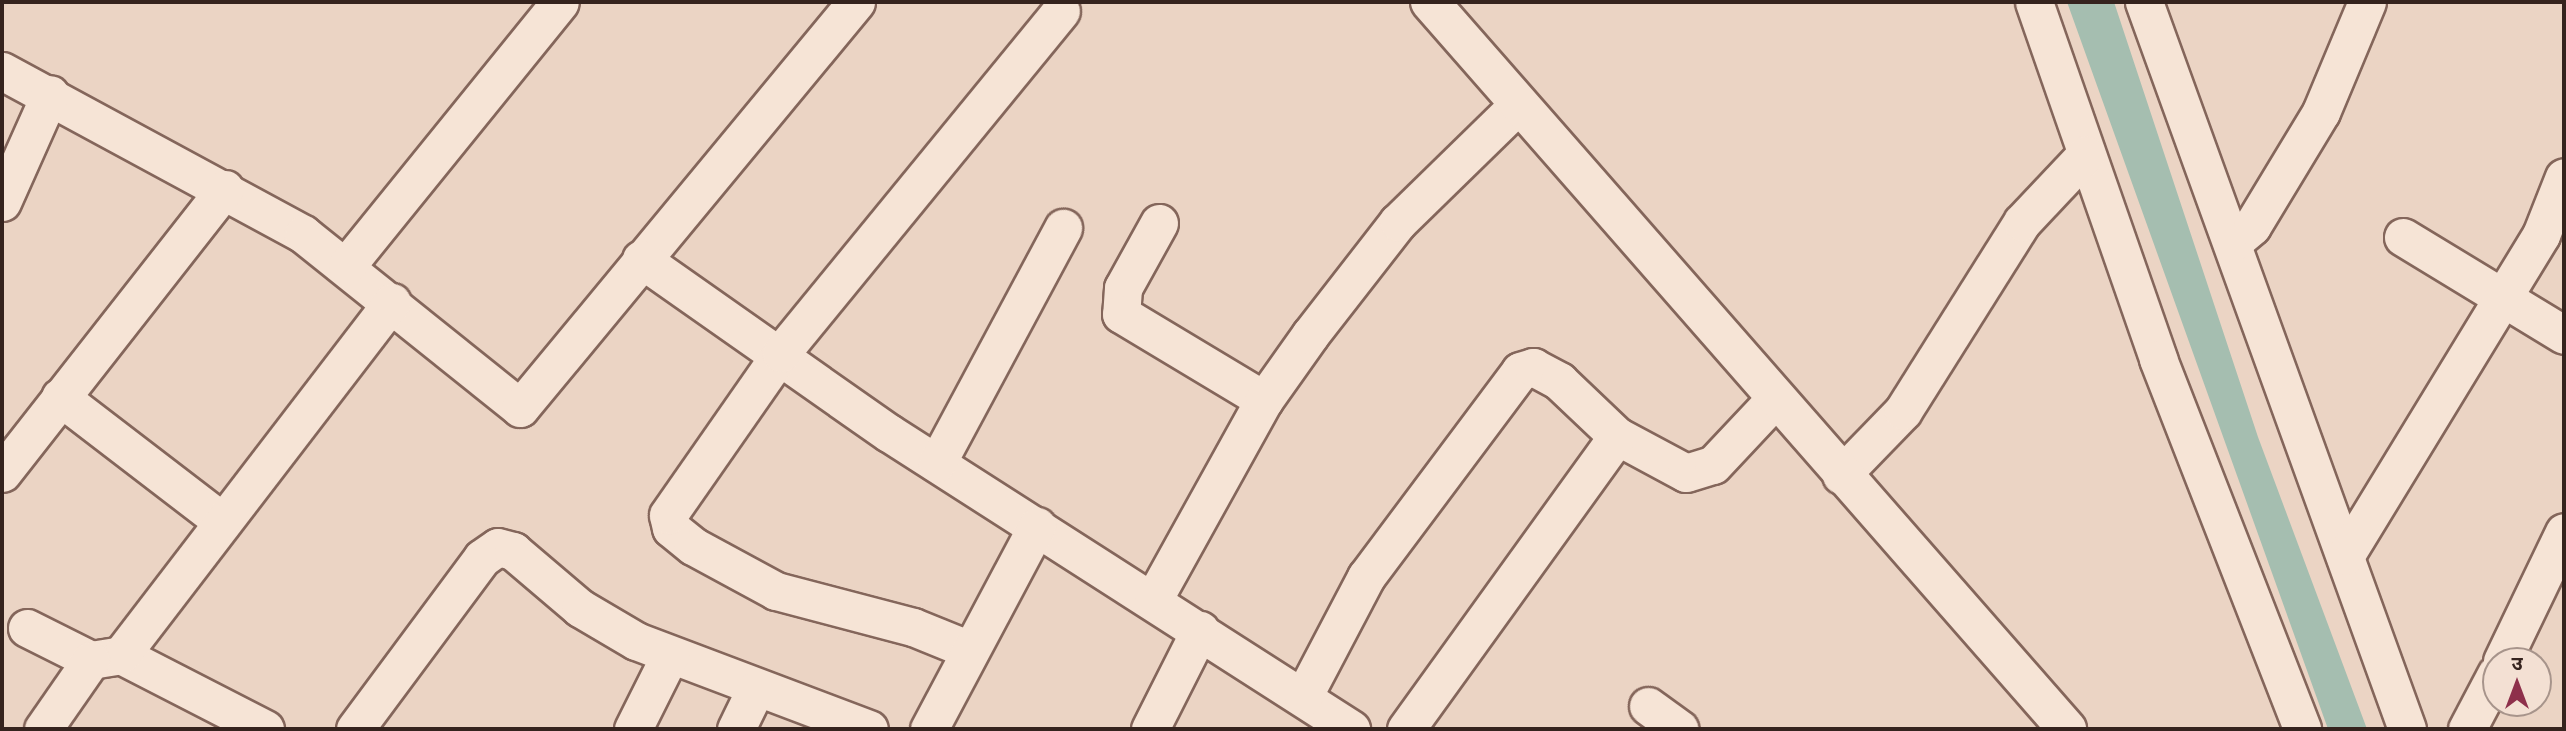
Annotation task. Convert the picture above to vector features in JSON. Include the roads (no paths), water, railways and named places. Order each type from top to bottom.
[{"type":"street","points":[[347,265],[560,2]]},
{"type":"street","points":[[2,72],[51,94],[225,189],[347,265],[520,408],[856,2]]},
{"type":"street","points":[[2034,2],[2086,154],[2302,729]]},
{"type":"street","points":[[2232,243],[2252,226],[2321,112],[2367,2]]},
{"type":"street","points":[[2149,6],[2407,729]]},
{"type":"street","points":[[1442,7],[1518,105],[1774,400],[2067,729]]},
{"type":"street","points":[[970,650],[913,627],[776,591],[671,528],[673,506],[781,353],[1061,11]]},
{"type":"street","points":[[2,202],[51,94]]},
{"type":"street","points":[[1153,600],[1264,400],[1398,222],[1518,105]]},
{"type":"street","points":[[1841,475],[1902,411],[2022,222],[2086,154]]},
{"type":"street","points":[[2345,556],[2541,235],[2564,177]]},
{"type":"street","points":[[2,473],[225,189]]},
{"type":"street","points":[[1159,223],[1123,288],[1121,314],[1264,400]]},
{"type":"street","points":[[937,463],[1063,228]]},
{"type":"street","points":[[2403,237],[2502,301],[2564,335]]},
{"type":"street","points":[[641,260],[781,353],[937,463],[1351,729]]},
{"type":"street","points":[[43,729],[223,522],[392,302]]},
{"type":"street","points":[[1303,697],[1366,577],[1520,371],[1533,368],[1559,381],[1617,436],[1674,470],[1697,471],[1713,465],[1774,400]]},
{"type":"street","points":[[60,397],[223,522]]},
{"type":"street","points":[[1406,729],[1617,436]]},
{"type":"street","points":[[929,729],[1037,526]]},
{"type":"street","points":[[2509,647],[2564,532]]},
{"type":"street","points":[[355,729],[498,547],[513,551],[591,615],[670,655],[755,690],[869,729]]},
{"type":"street","points":[[27,628],[106,657],[264,729]]},
{"type":"street","points":[[1150,729],[1200,630]]},
{"type":"street","points":[[633,729],[670,655]]},
{"type":"street","points":[[736,729],[755,690]]},
{"type":"street","points":[[2467,729],[2482,701]]},
{"type":"street","points":[[1648,706],[1680,729]]}]
